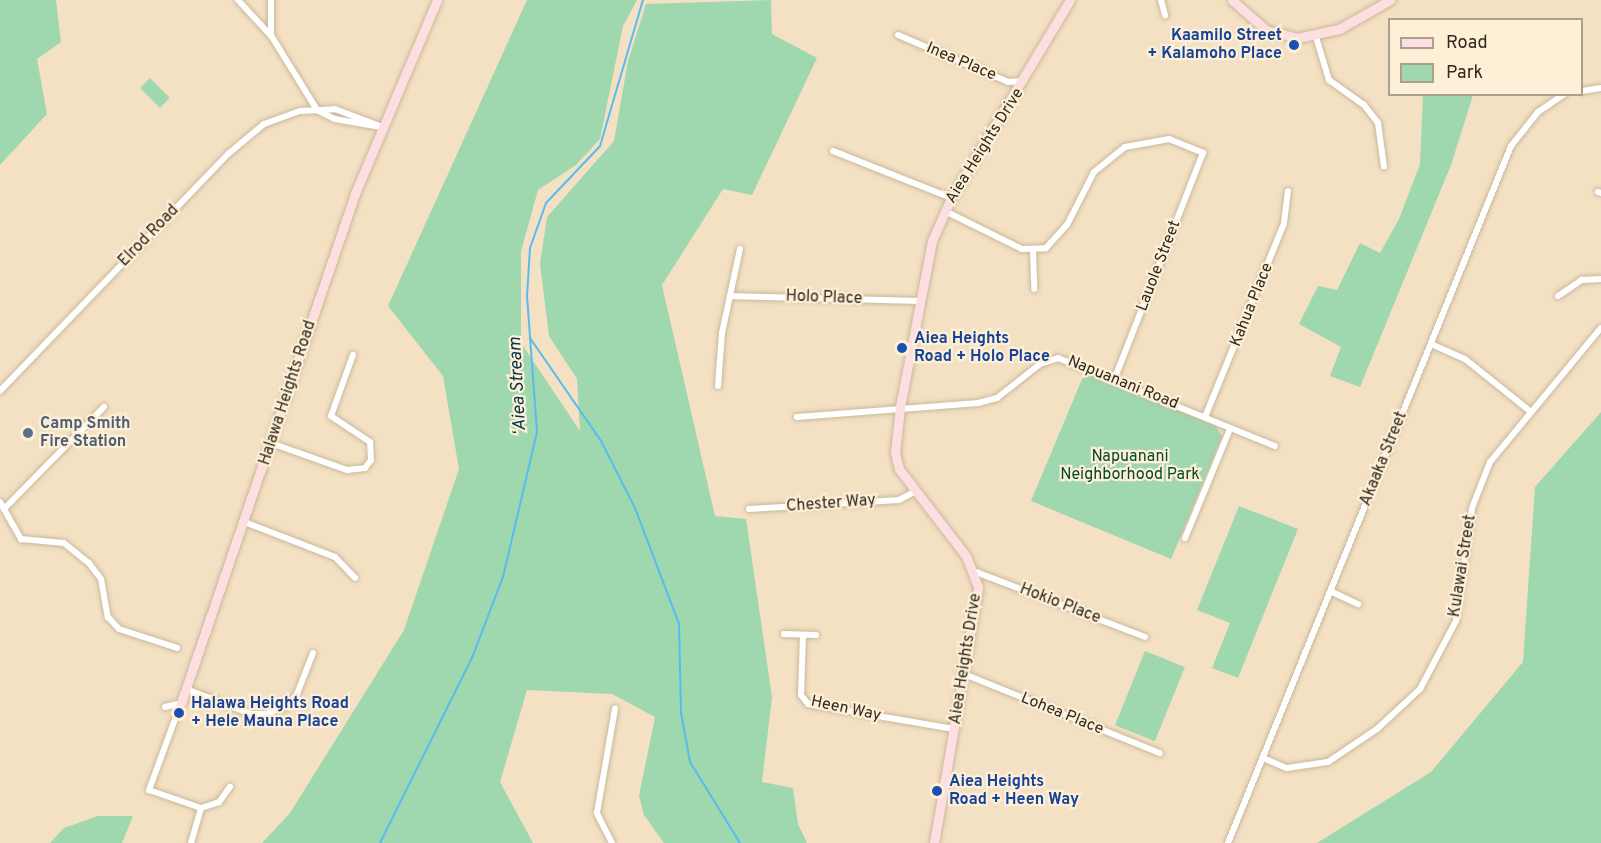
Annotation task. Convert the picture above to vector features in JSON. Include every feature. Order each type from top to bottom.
[{"type":"street","points":[[238,0],[272,37],[317,110],[344,121],[382,127]]},
{"type":"street","points":[[271,0],[272,37]]},
{"type":"street","name":"Halawa Heights Road","points":[[201,808],[148,790],[247,523],[271,443],[382,127],[437,0]]},
{"type":"street","name":"Aiea Heights Drive","points":[[934,843],[964,674],[976,573],[912,493],[895,453],[900,407],[918,301],[945,211],[1024,82],[1070,0]]},
{"type":"street","points":[[1161,0],[1165,15]]},
{"type":"street","points":[[1233,0],[1266,30],[1316,37],[1390,0]]},
{"type":"street","name":"Inea Place","points":[[898,35],[1008,82],[1024,82]]},
{"type":"street","points":[[1316,37],[1329,80],[1364,105],[1378,123],[1384,166]]},
{"type":"street","points":[[1583,91],[1601,88]]},
{"type":"street","name":"Akaaka Street","points":[[1228,843],[1332,592],[1511,146],[1538,112],[1562,96]]},
{"type":"street","name":"Elrod Road","points":[[0,391],[246,137],[279,117],[317,110]]},
{"type":"street","name":"Lauole Street","points":[[1032,250],[1057,240],[1094,172],[1125,147],[1169,140],[1203,153],[1115,378]]},
{"type":"street","points":[[833,151],[951,198]]},
{"type":"street","name":"Kahua Place","points":[[1204,417],[1284,223],[1287,191]]},
{"type":"street","points":[[945,211],[1032,250],[1034,289]]},
{"type":"street","points":[[718,386],[730,296],[740,249]]},
{"type":"street","points":[[1558,296],[1582,280],[1601,279]]},
{"type":"street","name":"Holo Place","points":[[730,296],[918,301]]},
{"type":"street","name":"Kulawai Street","points":[[1263,758],[1287,768],[1328,762],[1377,729],[1420,689],[1456,621],[1479,488],[1499,448],[1530,411],[1585,354],[1601,328]]},
{"type":"street","points":[[1431,344],[1465,359],[1530,411]]},
{"type":"street","points":[[271,443],[347,470],[365,468],[371,460],[370,442],[331,417],[353,355]]},
{"type":"street","name":"Napuanani Road","points":[[797,417],[900,407],[959,406],[997,398],[1040,364],[1058,358],[1115,378],[1230,429],[1275,446]]},
{"type":"street","points":[[4,509],[104,407]]},
{"type":"street","points":[[1185,538],[1230,429]]},
{"type":"street","name":"Chester Way","points":[[749,509],[898,500],[912,493]]},
{"type":"street","points":[[0,502],[21,539],[64,543],[89,563],[101,579],[108,617],[119,629],[177,648]]},
{"type":"street","points":[[247,523],[329,554],[355,578]]},
{"type":"street","name":"Hokio Place","points":[[976,573],[1145,637]]},
{"type":"street","points":[[1332,592],[1358,604]]},
{"type":"street","points":[[784,634],[816,635]]},
{"type":"street","name":"Heen Way","points":[[803,635],[801,695],[808,704],[954,729]]},
{"type":"street","points":[[186,689],[252,714],[266,714],[287,706],[297,694],[313,653]]},
{"type":"street","name":"Lohea Place","points":[[964,674],[1160,753]]},
{"type":"street","points":[[165,707],[180,703]]},
{"type":"street","points":[[612,843],[597,813],[615,709]]},
{"type":"street","points":[[191,843],[201,808],[219,802],[230,788]]},
{"type":"green space","points":[[0,0],[56,0],[61,42],[37,59],[47,114],[0,165]]},
{"type":"green space","points":[[527,0],[637,0],[623,26],[600,139],[576,165],[538,190],[521,251],[521,343],[580,431],[577,379],[549,336],[540,264],[547,217],[614,141],[628,61],[646,4],[771,0],[772,34],[817,58],[752,195],[723,189],[662,285],[715,516],[746,519],[772,697],[762,782],[793,788],[798,824],[807,843],[664,843],[644,815],[639,796],[655,717],[612,694],[527,690],[500,782],[533,843],[262,843],[290,813],[404,630],[459,469],[443,376],[388,306]]},
{"type":"green space","points":[[150,78],[170,98],[160,108],[140,88]]},
{"type":"green space","points":[[1423,96],[1473,96],[1451,165],[1360,387],[1330,376],[1341,347],[1299,324],[1318,286],[1337,290],[1360,243],[1380,253],[1399,219],[1420,164]]},
{"type":"green space","name":"Napuanani Neighborhood Park","points":[[1085,372],[1216,426],[1222,437],[1171,559],[1031,501]]},
{"type":"green space","points":[[1601,412],[1601,843],[1317,843],[1431,772],[1523,662],[1535,487]]},
{"type":"green space","points":[[1239,506],[1298,529],[1238,678],[1212,668],[1230,623],[1197,610]]},
{"type":"green space","points":[[1145,651],[1185,667],[1155,741],[1115,725]]},
{"type":"green space","points":[[98,816],[133,816],[122,843],[50,843],[64,828]]},
{"type":"waterway","name":"ʻAiea Stream","points":[[380,843],[472,658],[503,577],[537,432],[527,297],[530,248],[546,203],[600,146],[643,0]]},
{"type":"waterway","points":[[530,338],[601,441],[635,508],[679,624],[681,713],[690,762],[740,843]]},
{"type":"place","name":"Kaamilo Street + Kalamoho Place","points":[[1294,45]]},
{"type":"place","name":"Aiea Heights Road + Holo Place","points":[[902,348]]},
{"type":"place","name":"Camp Smith Fire Station","points":[[28,433]]},
{"type":"place","name":"Halawa Heights Road + Hele Mauna Place","points":[[179,713]]},
{"type":"place","name":"Aiea Heights Road + Heen Way","points":[[937,791]]}]
